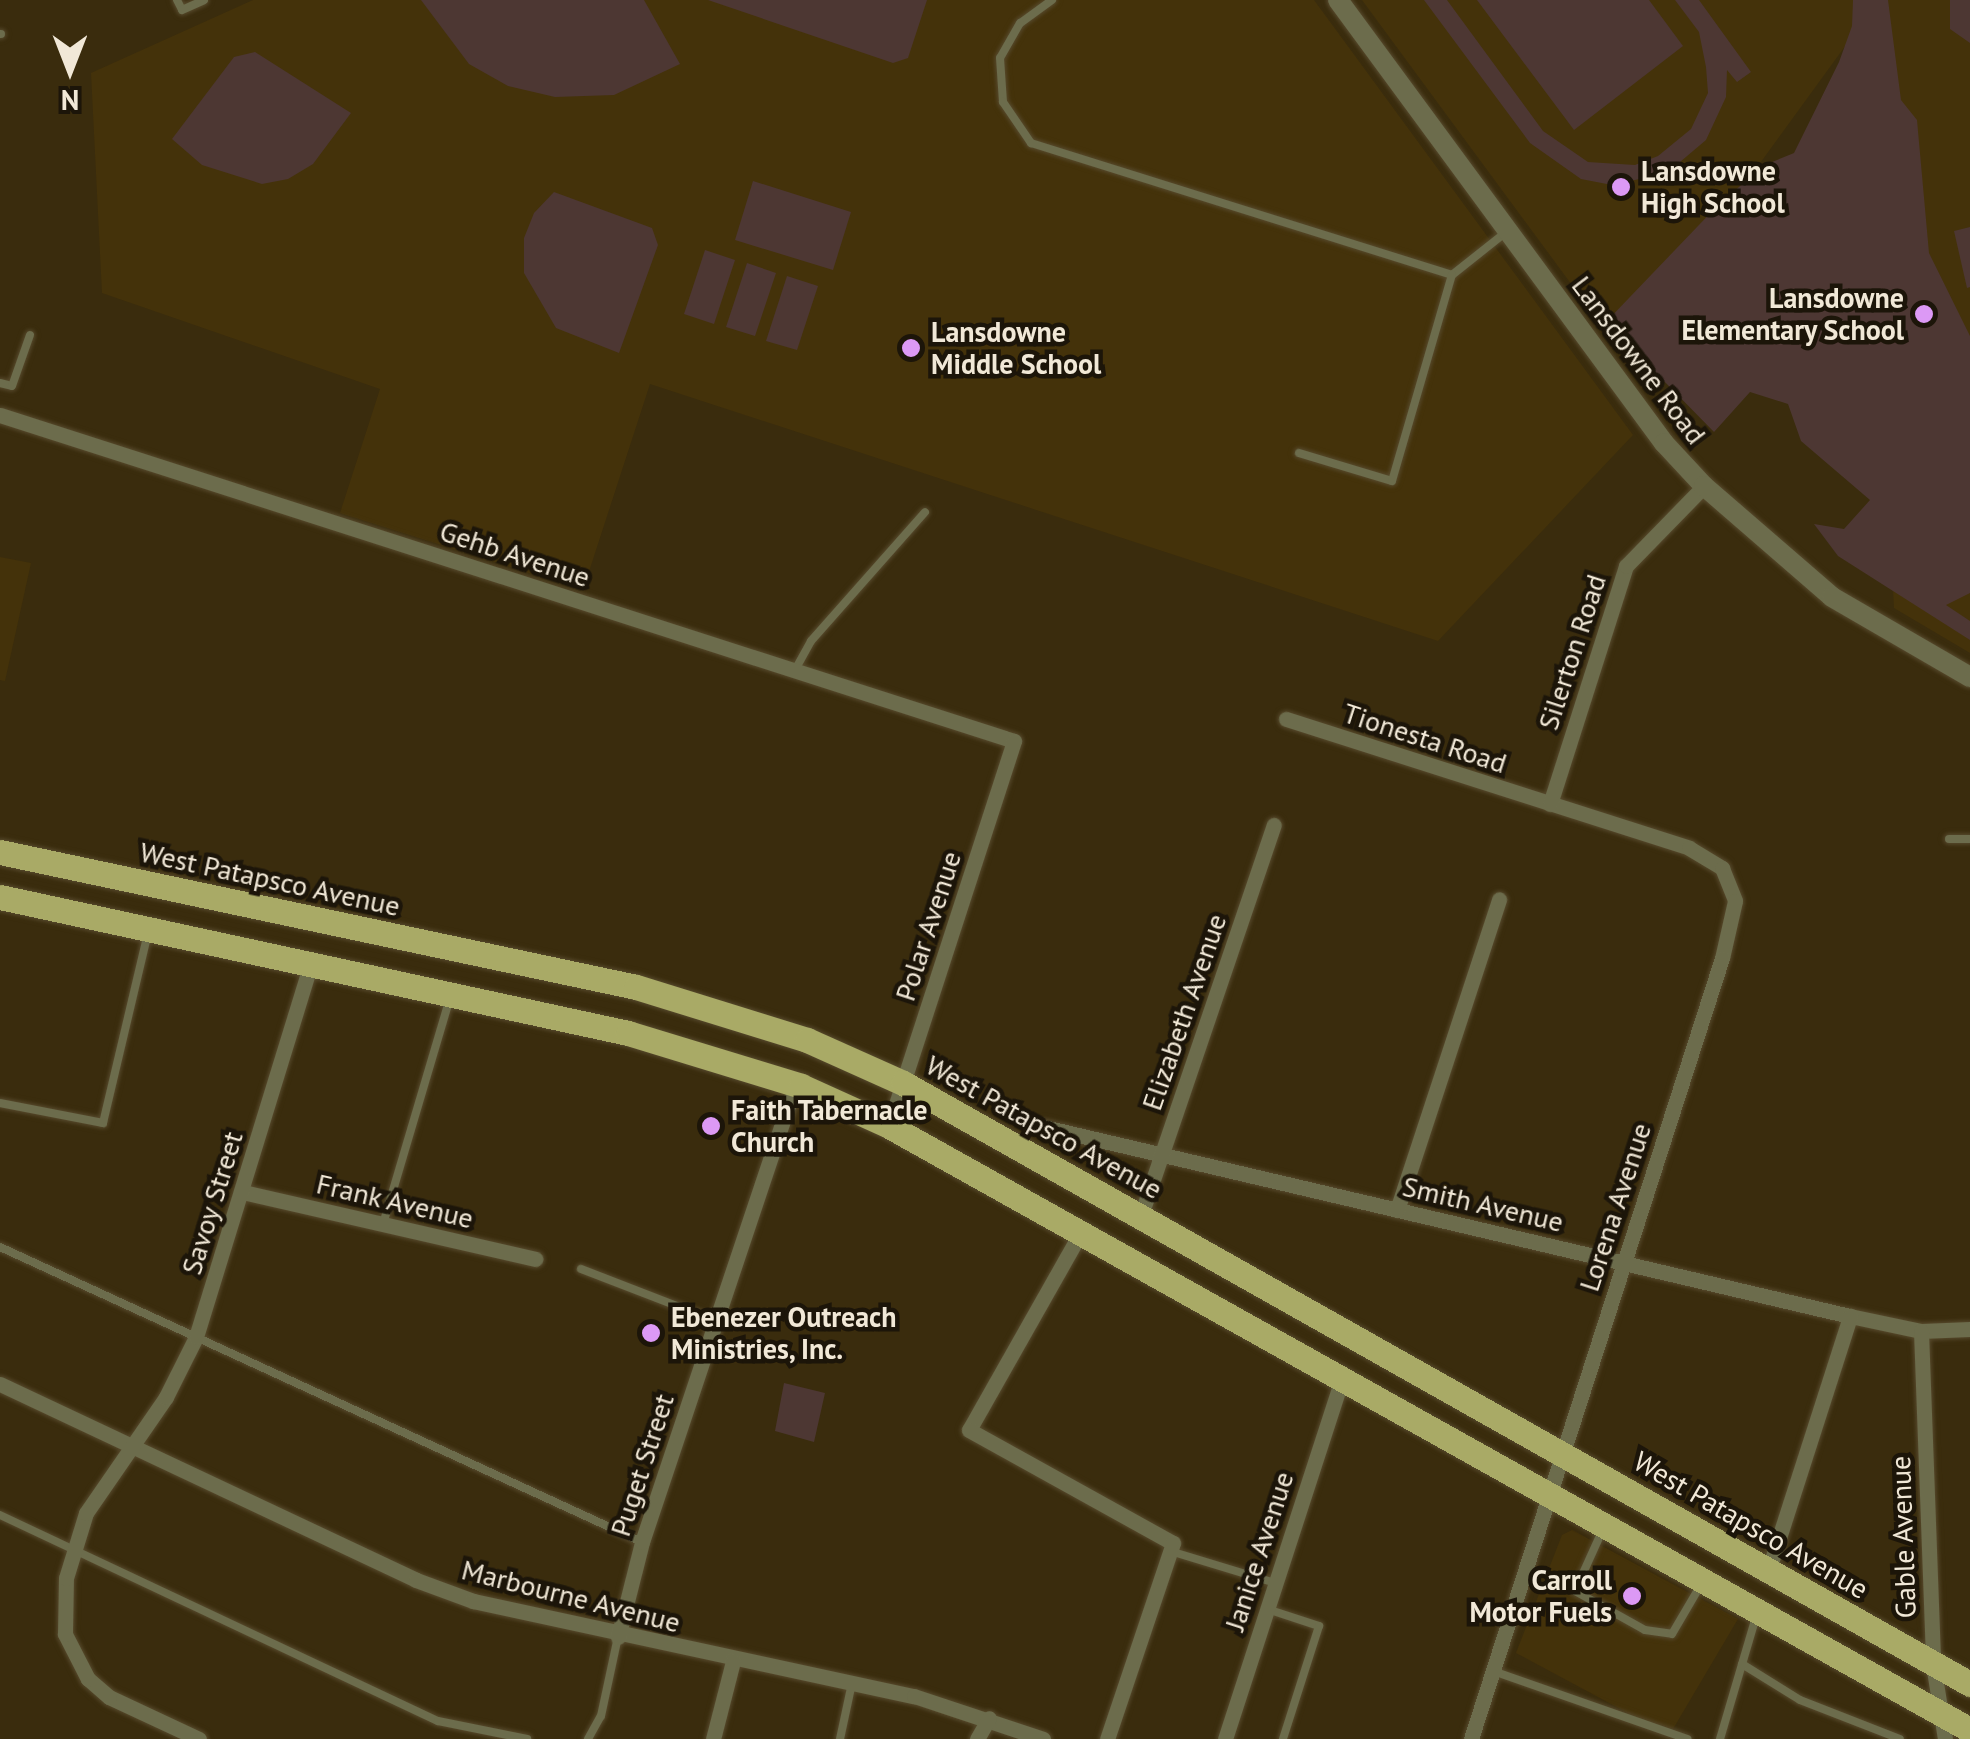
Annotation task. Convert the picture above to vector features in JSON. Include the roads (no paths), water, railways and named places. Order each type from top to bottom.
[{"type":"main road","name":"West Patapsco Avenue","points":[[0,852],[636,988],[807,1040],[903,1083],[1141,1214],[1970,1684]]},
{"type":"main road","points":[[0,897],[711,1054],[801,1086],[889,1126],[1082,1232],[1757,1613],[1944,1727],[1970,1730]]},
{"type":"street","name":"Lansdowne Road","points":[[1338,0],[1664,444],[1704,486],[1832,597],[1970,677]]},
{"type":"street","name":"Gehb Avenue","points":[[0,415],[1014,740]]},
{"type":"street","name":"Silerton Road","points":[[1550,804],[1626,566],[1704,486]]},
{"type":"street","name":"Tionesta Road","points":[[1286,719],[1550,804]]},
{"type":"street","name":"Polar Avenue","points":[[889,1126],[1014,740]]},
{"type":"street","name":"Lorena Avenue","points":[[1471,1739],[1722,958],[1734,901],[1731,884],[1710,857],[1550,804]]},
{"type":"street","name":"Elizabeth Avenue","points":[[1141,1214],[1274,825]]},
{"type":"street","points":[[1397,1210],[1499,900]]},
{"type":"street","name":"Savoy Street","points":[[199,1739],[109,1697],[74,1660],[62,1610],[74,1548],[86,1514],[166,1397],[196,1338],[311,964]]},
{"type":"street","name":"Puget Street","points":[[618,1637],[642,1542],[790,1100],[801,1086]]},
{"type":"street","name":"Smith Avenue","points":[[1044,1127],[1850,1316],[1921,1331],[1970,1329]]},
{"type":"street","name":"Frank Avenue","points":[[243,1192],[535,1259]]},
{"type":"street","points":[[1082,1232],[969,1430],[1173,1542],[1108,1739]]},
{"type":"street","points":[[1769,1569],[1850,1316]]},
{"type":"street","name":"Gable Avenue","points":[[1921,1331],[1933,1664],[1944,1727]]},
{"type":"street","name":"Janice Avenue","points":[[1225,1739],[1342,1379]]},
{"type":"street","name":"Marbourne Avenue","points":[[0,1384],[416,1580],[535,1619],[852,1683],[989,1718],[1043,1739]]},
{"type":"street","points":[[712,1739],[733,1661]]},
{"type":"street","points":[[978,1739],[989,1718]]},
{"type":"lane","points":[[177,0],[182,10],[204,0]]},
{"type":"lane","points":[[1052,0],[1020,24],[1000,58],[1002,102],[1018,133],[1048,150],[1452,275]]},
{"type":"lane","points":[[1299,453],[1392,481],[1452,275],[1507,230]]},
{"type":"lane","points":[[0,382],[12,386],[30,335]]},
{"type":"lane","points":[[795,670],[812,641],[925,512]]},
{"type":"lane","points":[[1949,839],[1970,839]]},
{"type":"lane","points":[[0,1103],[104,1123],[149,929]]},
{"type":"lane","points":[[383,1224],[451,994]]},
{"type":"lane","points":[[0,1248],[642,1542]]},
{"type":"lane","points":[[581,1268],[716,1321]]},
{"type":"lane","points":[[0,1515],[438,1721],[527,1739]]},
{"type":"lane","points":[[1604,1527],[1576,1590],[1645,1630],[1672,1634],[1703,1582]]},
{"type":"lane","points":[[1170,1551],[1275,1583]]},
{"type":"lane","points":[[1267,1609],[1319,1626],[1283,1739]]},
{"type":"lane","points":[[1720,1739],[1757,1613]]},
{"type":"lane","points":[[588,1739],[601,1716],[618,1637]]},
{"type":"lane","points":[[1742,1664],[1800,1700],[1900,1739]]},
{"type":"lane","points":[[1493,1672],[1687,1739]]},
{"type":"lane","points":[[840,1739],[852,1683]]},
{"type":"place","name":"Lansdowne High School","points":[[1621,187]]},
{"type":"place","name":"Lansdowne Elementary School","points":[[1924,314]]},
{"type":"place","name":"Lansdowne Middle School","points":[[911,348]]},
{"type":"place","name":"Faith Tabernacle Church","points":[[711,1126]]},
{"type":"place","name":"Ebenezer Outreach Ministries, Inc.","points":[[651,1333]]},
{"type":"place","name":"Carroll Motor Fuels","points":[[1632,1596]]}]
